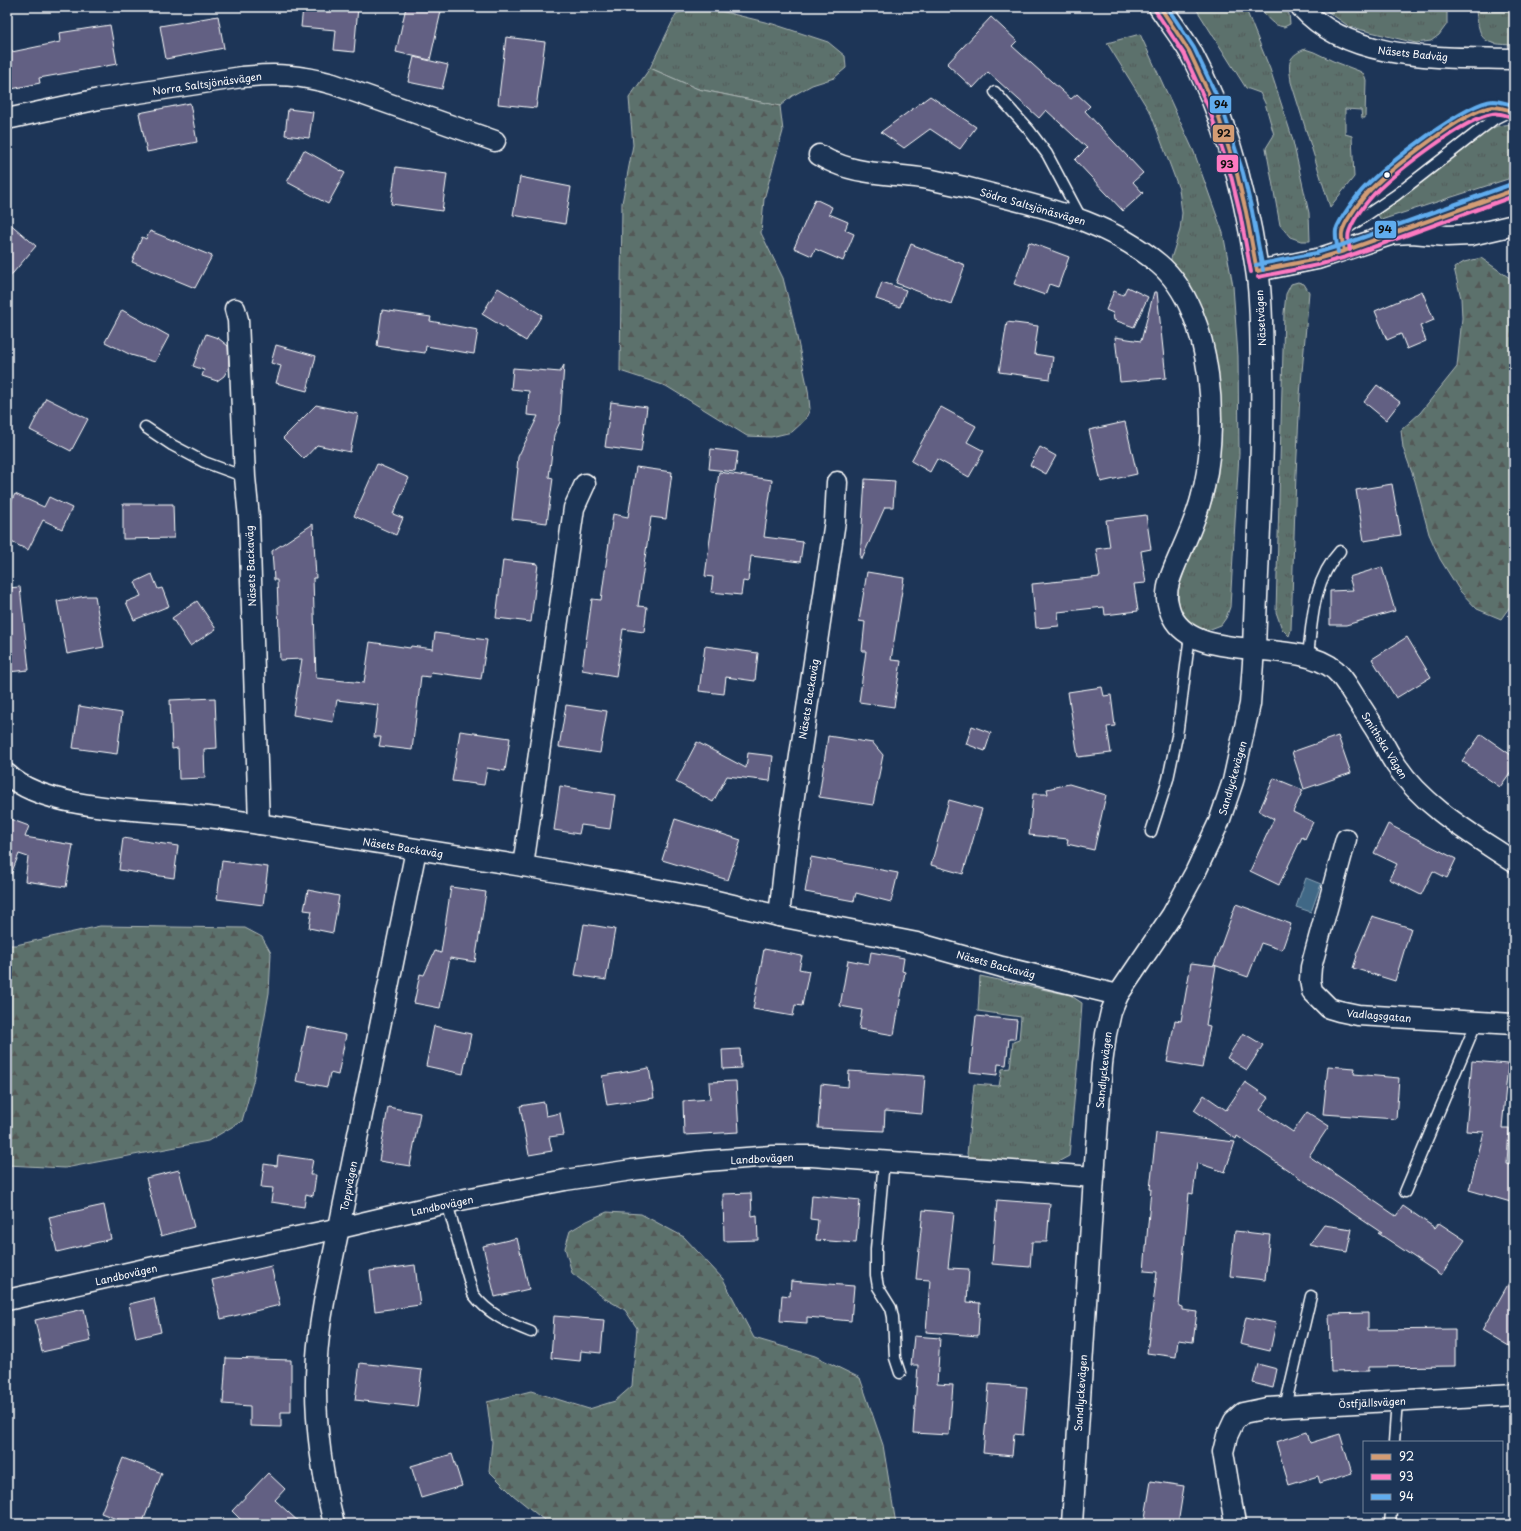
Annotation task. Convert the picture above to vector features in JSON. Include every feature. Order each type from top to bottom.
[{"type":"street","name":"Näsetvägen","points":[[1160,7],[1189,51],[1216,108],[1237,174],[1257,271],[1261,314],[1263,407],[1254,649]]},
{"type":"street","name":"Näsets Badväg","points":[[1300,7],[1328,30],[1351,42],[1375,49],[1452,57],[1514,59]]},
{"type":"street","name":"Norra Saltsjönäsvägen","points":[[7,119],[99,99],[242,77],[284,75],[309,77],[333,84],[495,141]]},
{"type":"street","name":"Södra Saltsjönäsvägen","points":[[819,155],[835,164],[859,170],[927,179],[958,185],[1081,218],[1120,238],[1160,265],[1175,282],[1188,303],[1199,331],[1204,351],[1211,413],[1208,470],[1202,498],[1171,576],[1167,601],[1172,617],[1183,632],[1199,640],[1224,646],[1254,649]]},
{"type":"street","points":[[1257,271],[1317,259],[1343,241],[1412,233],[1453,236],[1471,235],[1514,226]]},
{"type":"street","name":"Näsets Backaväg","points":[[235,309],[238,320],[245,477],[249,518],[259,824]]},
{"type":"street","name":"Näsets Backaväg","points":[[779,916],[787,843],[835,521],[837,482]]},
{"type":"street","points":[[523,866],[574,508],[585,484]]},
{"type":"street","name":"Smithska Vägen","points":[[1254,649],[1299,654],[1316,660],[1335,670],[1344,680],[1373,724],[1395,764],[1408,782],[1426,800],[1457,824],[1514,862]]},
{"type":"street","name":"Sandlyckevägen","points":[[1072,1524],[1094,1177],[1102,1064],[1106,1034],[1111,1012],[1118,995],[1172,915],[1195,873],[1219,822],[1233,781],[1250,704],[1254,649]]},
{"type":"street","name":"Näsets Backaväg","points":[[8,779],[46,796],[70,802],[203,816],[259,824],[639,886],[779,916],[917,943],[1002,967],[1118,995]]},
{"type":"street","name":"Vadlagsgatan","points":[[1346,839],[1311,967],[1310,980],[1312,991],[1329,1008],[1358,1015],[1514,1024]]},
{"type":"street","name":"Toppvägen","points":[[334,1524],[321,1466],[318,1439],[316,1369],[319,1336],[325,1296],[416,850]]},
{"type":"street","name":"Landbovägen","points":[[7,1300],[163,1265],[340,1228],[447,1203],[572,1179],[706,1161],[772,1156],[799,1156],[1094,1177]]},
{"type":"street","name":"Östfjällsvägen","points":[[1235,1524],[1223,1452],[1226,1436],[1234,1421],[1243,1413],[1267,1408],[1514,1394]]},
{"type":"lane","points":[[995,92],[1030,130],[1047,154],[1081,218]]},
{"type":"lane","points":[[1343,241],[1356,207],[1386,174],[1436,137],[1474,113],[1493,108],[1513,111]]},
{"type":"lane","points":[[1343,241],[1396,195],[1494,119],[1513,111]]},
{"type":"lane","points":[[1393,234],[1514,190]]},
{"type":"lane","points":[[146,428],[172,445],[204,462],[245,477]]},
{"type":"lane","points":[[1308,657],[1313,612],[1318,587],[1325,570],[1340,551]]},
{"type":"lane","points":[[1151,832],[1168,779],[1177,736],[1190,635]]},
{"type":"lane","points":[[1404,1192],[1477,1022]]},
{"type":"lane","points":[[884,1161],[876,1249],[876,1275],[878,1287],[892,1312],[895,1358],[900,1373]]},
{"type":"lane","points":[[447,1203],[473,1294],[491,1313],[507,1322],[531,1332]]},
{"type":"lane","points":[[1285,1407],[1311,1296]]},
{"type":"lane","points":[[1394,1441],[1397,1400]]},
{"type":"lane","points":[[1390,1524],[1391,1513]]},
{"type":"green space","points":[[1195,7],[1245,7],[1270,69],[1292,137],[1309,213],[1310,241],[1301,241],[1290,237],[1280,225],[1266,148],[1274,135],[1265,103],[1260,93],[1246,88]]},
{"type":"green space","points":[[1261,7],[1284,7],[1289,14],[1290,24],[1284,27],[1273,23],[1265,15]]},
{"type":"green space","points":[[1321,7],[1357,7],[1357,11],[1447,11],[1447,24],[1439,35],[1431,41],[1416,43],[1350,27]]},
{"type":"green space","points":[[693,8],[708,8],[773,24],[828,42],[845,56],[846,68],[834,78],[812,85],[792,96],[780,106],[698,89],[650,68],[676,14]]},
{"type":"green space","points":[[1476,11],[1514,11],[1514,45],[1496,44],[1485,39],[1479,29]]},
{"type":"green space","points":[[1140,34],[1194,152],[1223,233],[1233,286],[1238,356],[1239,454],[1230,607],[1226,618],[1221,625],[1208,630],[1196,628],[1184,621],[1179,609],[1178,590],[1213,498],[1221,442],[1221,405],[1216,369],[1170,262],[1180,230],[1182,213],[1179,189],[1151,114],[1107,43]]},
{"type":"green space","points":[[1305,49],[1359,71],[1364,74],[1366,80],[1365,118],[1362,118],[1361,110],[1345,109],[1345,134],[1352,136],[1354,177],[1330,207],[1291,82],[1290,62],[1295,55]]},
{"type":"green space","points":[[650,68],[698,89],[780,106],[783,131],[764,199],[761,233],[783,278],[808,390],[810,409],[805,420],[792,432],[771,437],[747,436],[666,386],[620,371],[622,203],[633,145],[629,98]]},
{"type":"green space","points":[[1514,125],[1514,177],[1381,220],[1378,215],[1484,133],[1497,126]]},
{"type":"green space","points":[[1481,258],[1514,281],[1514,601],[1501,619],[1477,609],[1460,591],[1440,559],[1429,534],[1415,481],[1403,448],[1401,430],[1420,413],[1457,367],[1462,318],[1461,298],[1454,268],[1464,262]]},
{"type":"green space","points":[[1298,282],[1304,284],[1309,292],[1300,395],[1291,630],[1289,636],[1282,629],[1276,612],[1284,313],[1286,294],[1291,284]]},
{"type":"green space","points":[[100,926],[245,928],[262,937],[271,953],[269,993],[253,1082],[242,1121],[208,1141],[65,1168],[7,1165],[7,945],[16,945]]},
{"type":"green space","points":[[980,976],[1070,995],[1082,1003],[1069,1156],[1056,1163],[969,1158],[967,1154],[974,1084],[999,1086],[1002,1069],[1010,1068],[1013,1042],[1019,1040],[1021,1017],[978,1011]]},
{"type":"green space","points":[[607,1212],[641,1214],[684,1237],[723,1279],[754,1338],[815,1356],[860,1378],[883,1445],[896,1524],[549,1524],[513,1495],[489,1471],[492,1442],[487,1402],[531,1391],[589,1409],[615,1401],[632,1386],[637,1328],[625,1310],[604,1298],[572,1273],[565,1248],[570,1231]]},
{"type":"water","points":[[1306,878],[1321,884],[1311,912],[1296,907]]},
{"type":"building","points":[[303,7],[358,7],[354,52],[334,50],[336,30],[301,27]]},
{"type":"building","points":[[406,7],[442,7],[430,60],[396,52]]},
{"type":"building","points":[[218,16],[224,48],[166,59],[160,26]]},
{"type":"building","points":[[991,17],[1017,41],[1012,46],[1071,99],[1077,94],[1090,106],[1085,111],[1143,173],[1133,182],[1143,193],[1123,211],[1075,160],[1087,148],[1046,110],[1039,118],[988,72],[973,88],[947,64]]},
{"type":"building","points":[[110,25],[117,64],[39,78],[40,83],[7,90],[7,53],[60,42],[59,33]]},
{"type":"building","points":[[506,37],[545,42],[536,108],[498,104]]},
{"type":"building","points":[[414,57],[448,65],[442,89],[408,82]]},
{"type":"building","points":[[930,96],[976,127],[960,149],[930,129],[904,148],[881,132]]},
{"type":"building","points":[[190,103],[197,142],[147,152],[139,113]]},
{"type":"building","points":[[288,109],[313,112],[309,138],[285,135]]},
{"type":"building","points":[[304,150],[345,173],[328,204],[287,182]]},
{"type":"building","points":[[396,167],[447,174],[442,211],[391,204]]},
{"type":"building","points":[[520,177],[571,187],[565,224],[513,215]]},
{"type":"building","points":[[815,199],[832,207],[829,214],[848,222],[845,230],[854,234],[843,261],[815,249],[812,256],[794,248]]},
{"type":"building","points":[[7,221],[36,246],[7,280]]},
{"type":"building","points":[[150,231],[212,256],[195,288],[132,262],[142,237],[146,239]]},
{"type":"building","points":[[1029,242],[1069,257],[1058,287],[1049,284],[1045,295],[1014,284]]},
{"type":"building","points":[[911,244],[965,265],[951,304],[896,283]]},
{"type":"building","points":[[882,282],[906,290],[900,307],[876,299]]},
{"type":"building","points":[[1127,287],[1148,297],[1134,327],[1114,320],[1113,313],[1106,310],[1114,291],[1123,295]]},
{"type":"building","points":[[498,288],[542,315],[526,341],[482,314]]},
{"type":"building","points":[[1422,291],[1434,320],[1420,326],[1426,341],[1407,349],[1401,334],[1387,340],[1375,311]]},
{"type":"building","points":[[1154,292],[1157,292],[1166,378],[1120,382],[1115,337],[1141,341]]},
{"type":"building","points":[[122,310],[169,336],[155,362],[131,355],[105,342]]},
{"type":"building","points":[[382,310],[431,317],[430,321],[478,330],[474,354],[426,346],[425,353],[377,346]]},
{"type":"building","points":[[1007,322],[1038,326],[1034,354],[1053,357],[1050,379],[999,372]]},
{"type":"building","points":[[206,334],[218,338],[228,346],[229,367],[224,376],[217,381],[202,376],[204,370],[193,366]]},
{"type":"building","points":[[276,345],[316,356],[307,391],[276,383],[281,366],[271,363]]},
{"type":"building","points":[[564,365],[560,422],[554,435],[549,477],[553,478],[547,523],[512,519],[518,457],[538,416],[527,415],[529,391],[511,389],[513,368],[560,372]]},
{"type":"building","points":[[1377,385],[1400,402],[1386,420],[1364,402]]},
{"type":"building","points":[[46,398],[88,419],[71,451],[30,430]]},
{"type":"building","points":[[611,402],[647,407],[641,452],[605,447]]},
{"type":"building","points":[[316,405],[358,414],[350,452],[317,445],[304,459],[283,438]]},
{"type":"building","points":[[941,407],[976,426],[967,442],[984,451],[969,477],[937,459],[930,472],[911,461]]},
{"type":"building","points":[[1125,422],[1137,474],[1101,482],[1089,430]]},
{"type":"building","points":[[1040,447],[1056,456],[1046,474],[1030,465]]},
{"type":"building","points":[[711,449],[738,452],[735,472],[709,469]]},
{"type":"building","points":[[377,464],[409,478],[393,514],[403,518],[396,535],[354,516]]},
{"type":"building","points":[[636,467],[672,472],[666,519],[651,517],[638,606],[647,607],[644,632],[623,629],[616,676],[582,670],[592,599],[601,600],[613,514],[628,517]]},
{"type":"building","points":[[719,472],[772,480],[764,537],[803,542],[800,562],[751,556],[748,582],[743,581],[741,595],[711,592],[713,577],[705,576]]},
{"type":"building","points":[[865,479],[895,481],[893,507],[885,507],[862,558],[860,558]]},
{"type":"building","points":[[1392,484],[1401,535],[1364,541],[1356,490]]},
{"type":"building","points":[[15,494],[44,507],[49,497],[72,508],[62,529],[43,520],[28,550],[7,540],[7,510]]},
{"type":"building","points":[[123,504],[173,504],[174,538],[123,539]]},
{"type":"building","points":[[1146,515],[1151,549],[1141,551],[1146,583],[1134,584],[1138,611],[1105,615],[1104,607],[1058,612],[1059,626],[1036,628],[1032,584],[1100,577],[1096,549],[1110,547],[1106,520]]},
{"type":"building","points":[[313,524],[316,578],[313,578],[316,678],[364,683],[370,642],[410,648],[411,646],[433,649],[435,633],[487,640],[481,679],[431,672],[430,677],[421,676],[412,750],[379,746],[381,737],[374,737],[378,705],[337,700],[333,722],[293,715],[302,659],[280,660],[277,580],[274,580],[272,551]]},
{"type":"building","points":[[503,560],[538,564],[531,622],[496,618]]},
{"type":"building","points":[[1382,567],[1395,611],[1346,625],[1330,625],[1330,591],[1353,590],[1349,577]]},
{"type":"building","points":[[867,572],[904,578],[891,660],[901,661],[894,707],[859,702],[866,651],[862,651],[865,622],[859,621]]},
{"type":"building","points":[[152,574],[158,589],[162,588],[169,606],[134,620],[126,602],[141,596],[135,582]]},
{"type":"building","points":[[20,587],[29,670],[7,672],[7,588]]},
{"type":"building","points":[[95,596],[104,647],[67,654],[57,601]]},
{"type":"building","points":[[197,601],[216,629],[190,646],[172,618]]},
{"type":"building","points":[[1407,637],[1431,677],[1396,698],[1372,659]]},
{"type":"building","points":[[705,646],[758,653],[755,681],[726,677],[724,694],[699,691]]},
{"type":"building","points":[[1102,687],[1104,696],[1111,695],[1115,726],[1107,727],[1111,753],[1078,757],[1068,692]]},
{"type":"building","points":[[215,698],[217,748],[204,749],[205,778],[179,779],[178,748],[172,749],[170,700]]},
{"type":"building","points":[[566,705],[607,711],[600,753],[559,747]]},
{"type":"building","points":[[79,706],[122,713],[117,754],[73,748]]},
{"type":"building","points":[[972,726],[991,733],[985,751],[966,744]]},
{"type":"building","points":[[460,731],[510,738],[505,771],[487,768],[484,785],[452,781]]},
{"type":"building","points":[[1481,734],[1514,757],[1514,767],[1500,787],[1462,761]]},
{"type":"building","points":[[828,736],[873,743],[883,755],[873,805],[819,797]]},
{"type":"building","points":[[1338,736],[1351,773],[1304,789],[1292,752]]},
{"type":"building","points":[[697,742],[746,768],[748,753],[773,756],[770,781],[727,776],[713,802],[676,782]]},
{"type":"building","points":[[1274,778],[1303,790],[1293,812],[1313,822],[1305,839],[1302,837],[1279,885],[1250,871],[1274,819],[1259,811]]},
{"type":"building","points":[[1069,784],[1106,795],[1094,850],[1067,844],[1068,839],[1029,835],[1033,794],[1048,794],[1047,789]]},
{"type":"building","points":[[560,786],[615,795],[610,829],[581,825],[579,834],[554,830]]},
{"type":"building","points":[[949,800],[982,809],[963,874],[931,865]]},
{"type":"building","points":[[7,818],[29,826],[25,837],[73,845],[66,887],[25,881],[28,857],[19,854],[9,879],[7,879]]},
{"type":"building","points":[[675,819],[741,840],[728,880],[662,860]]},
{"type":"building","points":[[1388,824],[1456,859],[1447,878],[1433,871],[1421,895],[1389,879],[1397,864],[1374,853]]},
{"type":"building","points":[[123,838],[178,846],[174,878],[119,870]]},
{"type":"building","points":[[811,857],[898,873],[891,902],[856,893],[854,901],[805,892]]},
{"type":"building","points":[[222,861],[268,867],[263,905],[217,899]]},
{"type":"building","points":[[451,887],[486,892],[475,962],[450,958],[440,1008],[414,1003],[420,974],[424,975],[435,951],[441,953]]},
{"type":"building","points":[[308,890],[339,896],[333,933],[309,928],[312,911],[304,910]]},
{"type":"building","points":[[1236,904],[1291,924],[1282,950],[1261,943],[1248,977],[1214,965]]},
{"type":"building","points":[[1372,916],[1411,928],[1395,981],[1353,968],[1356,955]]},
{"type":"building","points":[[584,924],[615,929],[606,980],[575,975]]},
{"type":"building","points":[[764,949],[802,956],[799,969],[809,971],[802,1006],[795,1005],[793,1016],[753,1009]]},
{"type":"building","points":[[871,952],[904,958],[902,971],[905,972],[894,1035],[859,1029],[862,1010],[840,1006],[848,960],[869,964]]},
{"type":"building","points":[[1191,963],[1216,966],[1206,1025],[1210,1026],[1202,1068],[1167,1062],[1175,1020],[1181,1021]]},
{"type":"building","points":[[976,1016],[1017,1020],[1015,1039],[1009,1039],[1006,1065],[998,1064],[997,1075],[970,1072]]},
{"type":"building","points":[[434,1026],[471,1034],[463,1074],[426,1066]]},
{"type":"building","points":[[307,1027],[346,1035],[338,1075],[330,1073],[327,1087],[296,1081]]},
{"type":"building","points":[[1243,1033],[1263,1045],[1247,1070],[1227,1058]]},
{"type":"building","points":[[740,1049],[741,1068],[723,1069],[722,1050]]},
{"type":"building","points":[[1472,1061],[1508,1064],[1502,1128],[1509,1128],[1507,1164],[1514,1166],[1514,1203],[1469,1190],[1484,1132],[1466,1131]]},
{"type":"building","points":[[1328,1066],[1355,1068],[1354,1074],[1399,1078],[1396,1119],[1323,1114]]},
{"type":"building","points":[[649,1068],[654,1098],[607,1105],[602,1076]]},
{"type":"building","points":[[849,1071],[925,1076],[922,1114],[885,1111],[884,1131],[818,1128],[821,1084],[848,1087]]},
{"type":"building","points":[[736,1081],[739,1132],[684,1135],[683,1101],[710,1099],[709,1082]]},
{"type":"building","points":[[1245,1082],[1269,1098],[1260,1110],[1293,1132],[1307,1112],[1329,1126],[1309,1156],[1396,1216],[1403,1206],[1435,1228],[1439,1223],[1465,1240],[1441,1275],[1378,1233],[1382,1233],[1237,1136],[1236,1139],[1194,1110],[1204,1095],[1226,1110]]},
{"type":"building","points":[[544,1102],[546,1116],[560,1113],[564,1135],[549,1137],[552,1151],[529,1155],[520,1106]]},
{"type":"building","points":[[388,1107],[420,1113],[410,1166],[379,1161]]},
{"type":"building","points":[[1156,1133],[1235,1142],[1225,1172],[1197,1163],[1193,1194],[1189,1193],[1179,1306],[1182,1307],[1182,1310],[1197,1312],[1193,1342],[1178,1340],[1176,1357],[1147,1353],[1157,1272],[1144,1271]]},
{"type":"building","points":[[278,1155],[313,1160],[310,1175],[316,1175],[313,1196],[306,1194],[304,1207],[271,1202],[273,1188],[261,1187],[264,1164],[277,1166]]},
{"type":"building","points":[[179,1170],[194,1227],[161,1236],[146,1178]]},
{"type":"building","points":[[751,1193],[752,1216],[757,1215],[758,1240],[724,1241],[723,1194]]},
{"type":"building","points":[[812,1195],[860,1200],[856,1243],[816,1240],[818,1220],[810,1219]]},
{"type":"building","points":[[997,1200],[1050,1204],[1047,1242],[1032,1242],[1030,1267],[992,1264]]},
{"type":"building","points":[[104,1205],[111,1239],[57,1252],[49,1217]]},
{"type":"building","points":[[923,1210],[954,1213],[948,1268],[969,1269],[967,1302],[980,1303],[978,1336],[926,1332],[930,1280],[916,1279]]},
{"type":"building","points":[[1324,1225],[1352,1229],[1347,1252],[1309,1245]]},
{"type":"building","points":[[1235,1231],[1270,1235],[1265,1280],[1230,1276]]},
{"type":"building","points":[[517,1238],[529,1289],[495,1297],[483,1246]]},
{"type":"building","points":[[415,1265],[420,1305],[375,1311],[370,1271]]},
{"type":"building","points":[[271,1266],[280,1305],[221,1319],[212,1280]]},
{"type":"building","points":[[1514,1274],[1514,1349],[1482,1330]]},
{"type":"building","points":[[791,1281],[854,1286],[851,1321],[807,1317],[807,1323],[780,1321],[782,1295],[790,1296]]},
{"type":"building","points":[[154,1298],[161,1332],[136,1338],[129,1304]]},
{"type":"building","points":[[84,1309],[91,1341],[42,1352],[35,1320]]},
{"type":"building","points":[[1368,1313],[1368,1330],[1455,1329],[1455,1366],[1369,1367],[1369,1371],[1331,1372],[1329,1314]]},
{"type":"building","points":[[554,1316],[604,1320],[601,1353],[581,1351],[580,1361],[551,1358]]},
{"type":"building","points":[[1246,1317],[1276,1323],[1270,1351],[1240,1344]]},
{"type":"building","points":[[914,1336],[940,1338],[937,1384],[953,1385],[949,1435],[913,1433],[918,1365],[911,1365]]},
{"type":"building","points":[[226,1358],[291,1360],[291,1412],[281,1412],[281,1427],[250,1426],[250,1406],[223,1404]]},
{"type":"building","points":[[360,1363],[422,1370],[417,1407],[355,1400]]},
{"type":"building","points":[[1258,1364],[1277,1369],[1273,1388],[1253,1383]]},
{"type":"building","points":[[989,1384],[1027,1387],[1023,1435],[1014,1434],[1012,1456],[983,1453]]},
{"type":"building","points":[[1307,1432],[1310,1443],[1340,1434],[1352,1473],[1320,1483],[1318,1476],[1289,1485],[1276,1442]]},
{"type":"building","points":[[452,1454],[462,1486],[421,1498],[411,1466]]},
{"type":"building","points":[[123,1458],[162,1473],[142,1524],[129,1524],[101,1513]]},
{"type":"building","points":[[268,1473],[285,1489],[275,1500],[301,1524],[245,1524],[232,1511]]},
{"type":"building","points":[[1151,1481],[1184,1486],[1178,1524],[1144,1524]]},
{"type":"transit line","name":"92","points":[[1160,7],[1189,51],[1216,109],[1237,174],[1257,271]]},
{"type":"transit line","name":"94","points":[[1167,7],[1194,48],[1222,107],[1243,173],[1263,270]]},
{"type":"transit line","name":"93","points":[[1155,10],[1184,54],[1210,111],[1231,176],[1240,213],[1251,272]]},
{"type":"transit line","name":"94","points":[[1338,252],[1336,230],[1341,220],[1362,191],[1389,165],[1426,136],[1481,104],[1498,101],[1514,105]]},
{"type":"transit line","name":"92","points":[[1344,251],[1342,233],[1349,217],[1370,190],[1394,169],[1448,128],[1481,110],[1493,107],[1514,111]]},
{"type":"transit line","name":"93","points":[[1350,250],[1348,234],[1356,217],[1374,194],[1397,173],[1447,136],[1479,118],[1494,114],[1513,117]]},
{"type":"transit line","name":"94","points":[[1256,265],[1316,253],[1342,245],[1512,184]]},
{"type":"transit line","name":"92","points":[[1257,271],[1317,259],[1344,251],[1514,190]]},
{"type":"transit line","name":"93","points":[[1258,277],[1318,265],[1346,257],[1514,196]]}]
